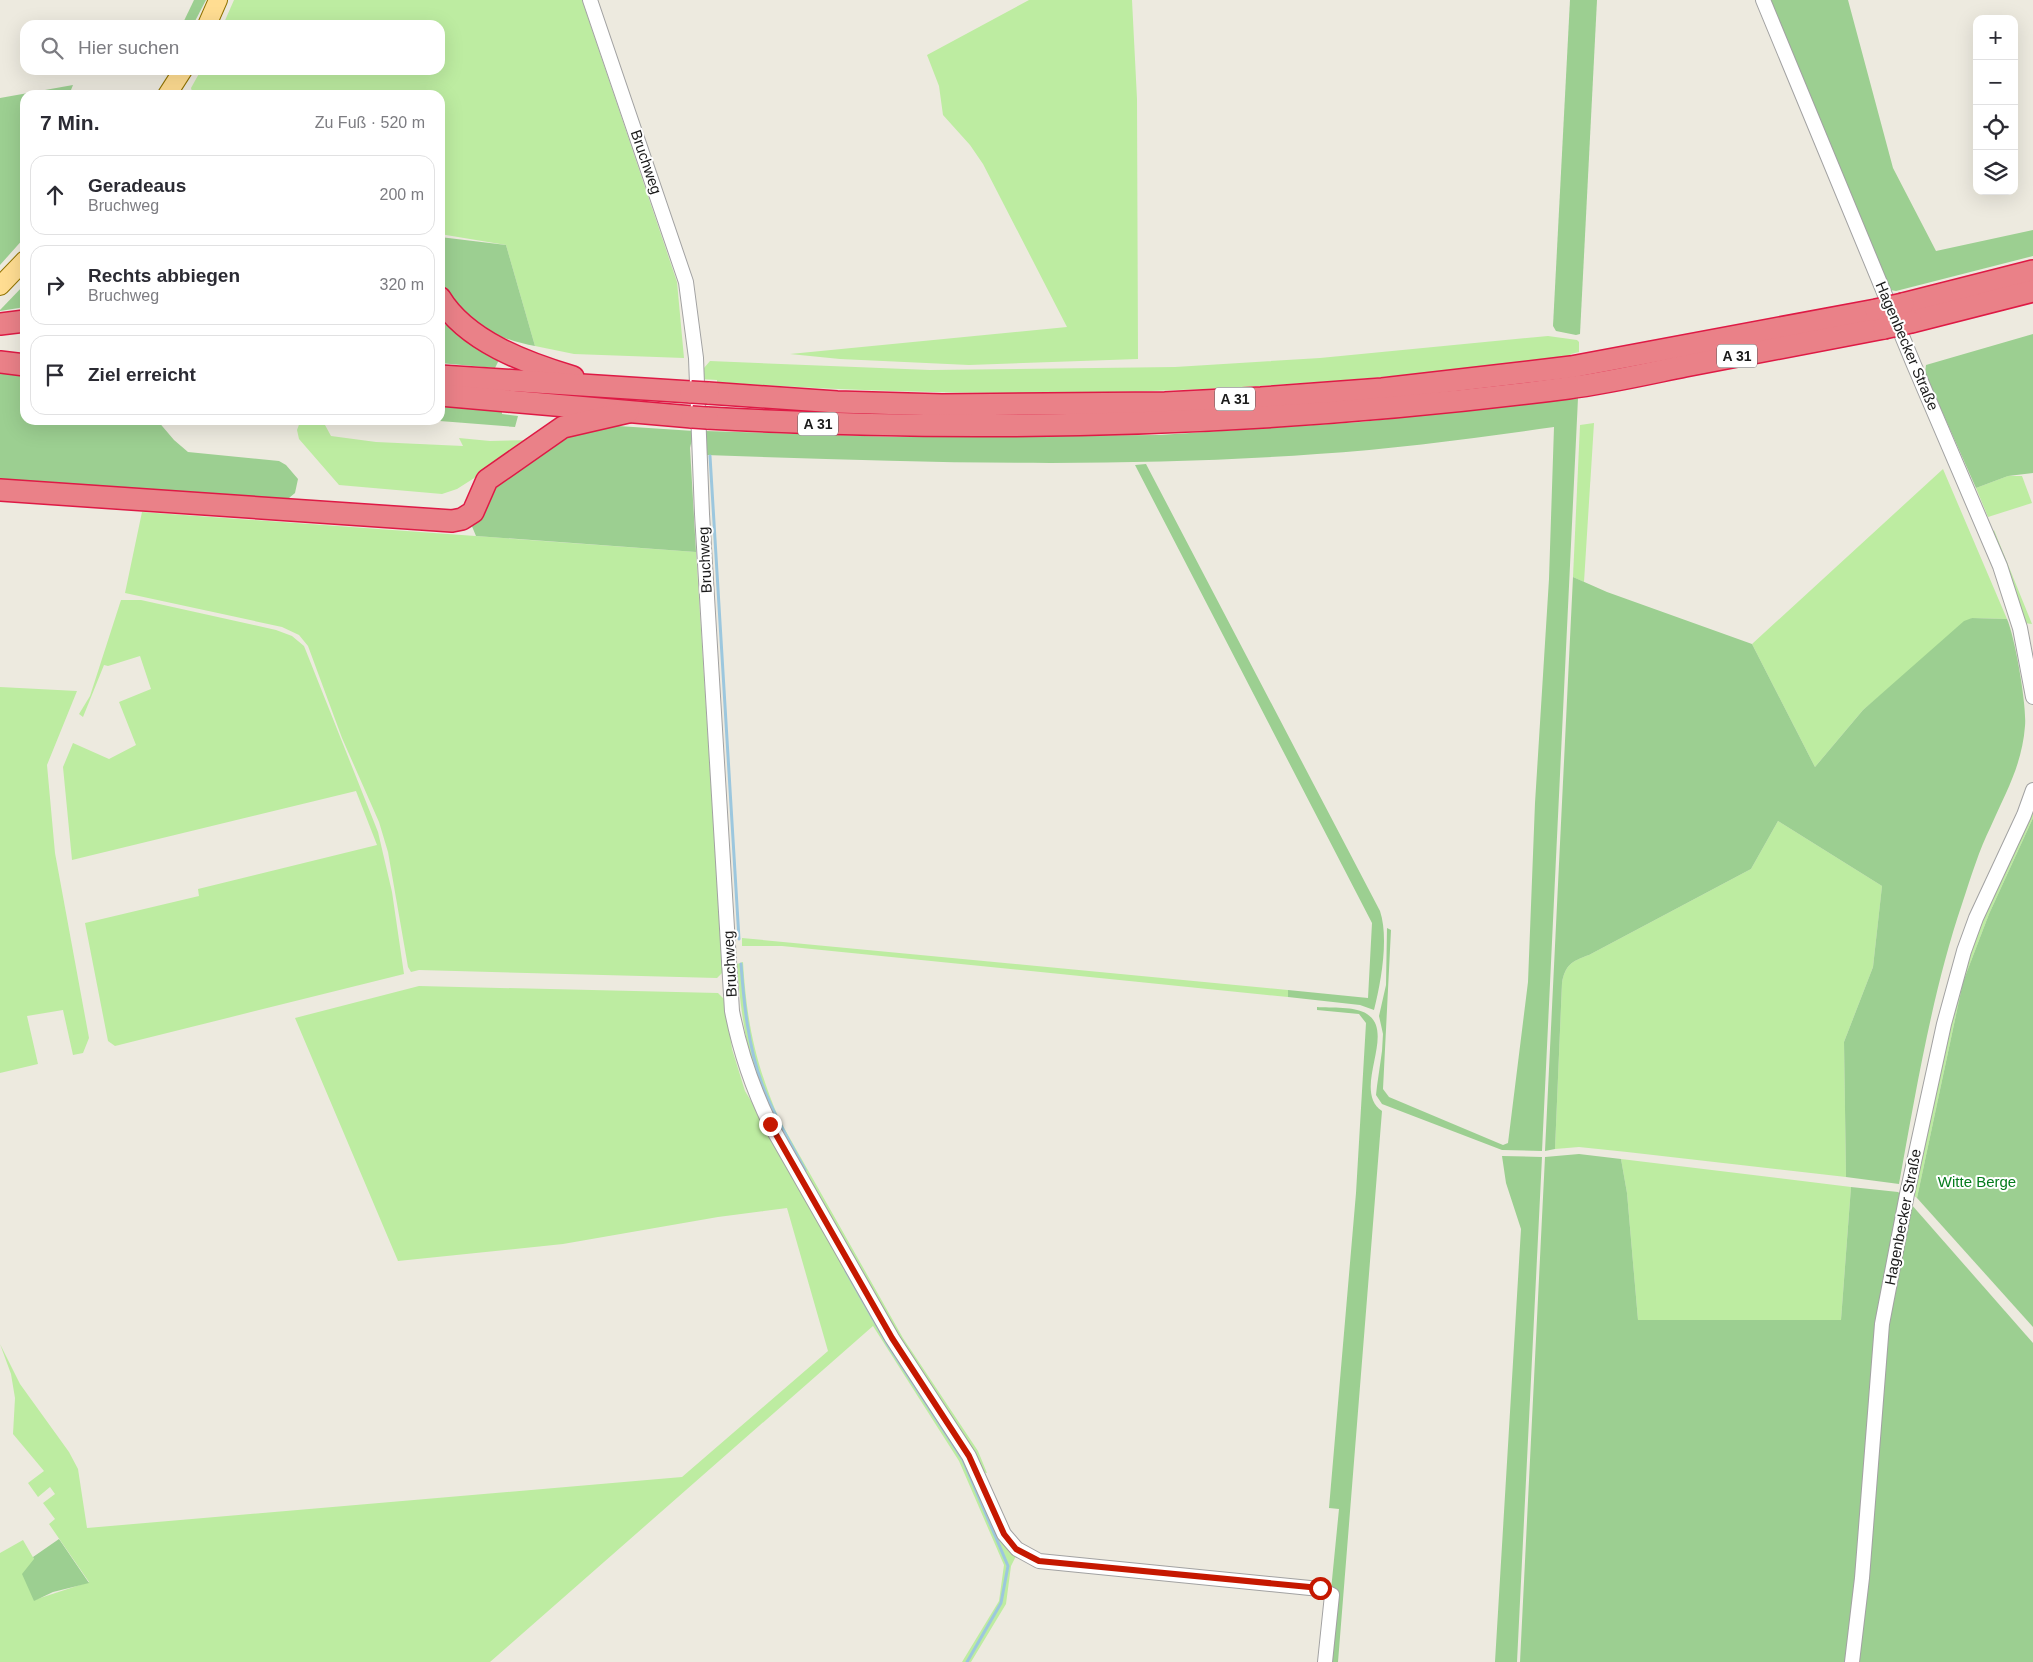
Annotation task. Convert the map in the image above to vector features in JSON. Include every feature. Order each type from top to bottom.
[{"type":"highway","name":"A 31","points":[[1907,313],[2033,271]]},
{"type":"highway","name":"A 31","points":[[445,376],[837,402],[942,405],[1165,403],[1571,377],[1591,384],[1907,313],[2033,291]]},
{"type":"highway","points":[[445,305],[454,318],[497,346],[548,370],[611,388]]},
{"type":"highway","name":"A 31","points":[[445,395],[700,418],[846,426],[1182,422],[1392,408],[1571,377],[1593,363],[1880,319]]},
{"type":"highway","points":[[0,324],[20,322]]},
{"type":"highway","points":[[0,334],[20,336]]},
{"type":"highway","points":[[0,353],[20,355]]},
{"type":"highway","points":[[0,362],[20,364]]},
{"type":"highway","points":[[0,490],[452,521],[462,519],[473,512],[487,480],[563,427],[628,412]]},
{"type":"main road","points":[[209,20],[218,0]]},
{"type":"main road","points":[[170,90],[180,75]]},
{"type":"main road","points":[[0,286],[20,265]]},
{"type":"street","name":"Bruchweg","points":[[590,0],[686,282],[696,358],[702,514],[732,1011],[739,1048],[753,1088],[770,1124],[892,1338],[969,1456],[1004,1534],[1016,1549],[1039,1561],[1320,1588],[1332,1595],[1325,1662]]},
{"type":"street","name":"Hagenbecker Straße","points":[[1763,0],[1914,365],[2000,566],[2020,628],[2033,697]]},
{"type":"street","name":"Hagenbecker Straße","points":[[1852,1662],[1862,1578],[1882,1324],[1907,1194],[1944,1024],[1964,951],[1976,918],[2024,815],[2033,790]]},
{"type":"green space","points":[[194,0],[206,0],[196,20],[184,20]]},
{"type":"green space","points":[[234,0],[582,0],[677,282],[684,358],[574,354],[535,346],[506,245],[445,235],[445,90],[192,90],[191,88],[198,75],[445,75],[445,20],[225,20]]},
{"type":"green space","points":[[1029,0],[1132,0],[1137,99],[1138,359],[969,365],[840,359],[790,354],[1067,327],[983,164],[970,145],[943,115],[939,86],[927,55]]},
{"type":"green space","points":[[1570,0],[1597,0],[1580,334],[1576,335],[1556,331],[1553,326]]},
{"type":"green space","points":[[1770,0],[1848,0],[1893,168],[1936,251],[2033,230],[2033,256],[1896,291],[1890,290]]},
{"type":"green space","points":[[73,85],[71,90],[45,90]]},
{"type":"green space","points":[[20,94],[20,243],[0,265],[0,98]]},
{"type":"green space","points":[[445,238],[506,245],[535,346],[507,339],[480,326],[468,318],[445,291]]},
{"type":"green space","points":[[20,289],[20,308],[0,310]]},
{"type":"green space","points":[[445,325],[456,328],[501,356],[495,368],[445,363]]},
{"type":"green space","points":[[2033,334],[2033,473],[2008,476],[1976,488],[1925,373],[1926,365]]},
{"type":"green space","points":[[1548,336],[1577,340],[1579,342],[1579,352],[1570,356],[1464,369],[1358,379],[1145,391],[931,392],[717,382],[717,380],[701,379],[698,375],[710,361],[930,370],[1175,367],[1320,358]]},
{"type":"green space","points":[[0,366],[20,369],[20,425],[161,425],[188,452],[279,461],[286,465],[298,479],[295,493],[283,503],[0,483]]},
{"type":"green space","points":[[1578,398],[1542,1151],[1502,1150],[1382,1104],[1376,1095],[1382,1051],[1383,1034],[1379,1016],[1386,985],[1387,928],[1391,930],[1383,1089],[1389,1097],[1503,1145],[1508,1143],[1528,982],[1535,803],[1549,579],[1554,427],[1436,443],[1347,452],[1241,459],[1011,463],[706,455],[705,431],[895,437],[1159,435],[1361,422]]},
{"type":"green space","points":[[445,406],[502,411],[502,414],[518,416],[515,427],[445,421]]},
{"type":"green space","points":[[1594,423],[1584,582],[1573,577],[1580,425]]},
{"type":"green space","points":[[299,425],[325,425],[331,436],[376,442],[463,446],[459,438],[490,441],[534,440],[457,489],[442,494],[339,485],[299,439],[297,430]]},
{"type":"green space","points":[[603,425],[694,431],[690,448],[696,552],[476,536],[471,524],[487,487],[568,433]]},
{"type":"green space","points":[[1146,464],[1380,911],[1383,922],[1384,947],[1374,1010],[1360,1005],[1288,997],[1288,990],[1368,998],[1372,923],[1135,465]]},
{"type":"green space","points":[[1943,469],[2007,619],[1972,618],[1863,710],[1815,767],[1752,644]]},
{"type":"green space","points":[[2008,476],[2022,476],[2032,503],[1988,517],[1976,488]]},
{"type":"green space","points":[[142,512],[696,552],[723,972],[717,978],[419,970],[411,972],[408,967],[388,852],[379,822],[342,738],[308,646],[299,635],[282,627],[125,593]]},
{"type":"green space","points":[[1994,530],[2032,624],[2024,623],[1992,533]]},
{"type":"green space","points":[[1573,577],[1607,592],[1752,644],[1815,767],[1863,710],[1964,621],[1972,618],[2007,619],[2017,655],[2025,716],[2021,753],[1979,854],[1951,938],[1933,1007],[1899,1184],[1846,1177],[1844,1042],[1873,967],[1882,886],[1778,821],[1751,869],[1589,955],[1578,959],[1567,968],[1562,983],[1555,1149],[1545,1151]]},
{"type":"green space","points":[[121,600],[141,600],[276,630],[292,636],[304,646],[378,832],[392,892],[404,974],[115,1046],[108,1041],[85,923],[199,896],[198,889],[377,845],[356,791],[72,860],[63,767],[73,743],[109,759],[136,745],[119,702],[151,689],[140,656],[108,666],[104,665],[83,717],[79,714],[90,696]]},
{"type":"green space","points":[[0,687],[77,691],[47,765],[55,853],[89,1038],[83,1053],[73,1055],[63,1010],[27,1016],[38,1064],[0,1073]]},
{"type":"green space","points":[[2033,805],[2033,818],[1989,914],[1963,982],[1917,1198],[1913,1195],[1916,1170],[1968,952]]},
{"type":"green space","name":"Witte Berge","points":[[2033,818],[2033,1327],[1917,1198],[1963,982],[1989,914]]},
{"type":"green space","points":[[1778,821],[1882,886],[1873,967],[1844,1042],[1846,1177],[1579,1147],[1555,1149],[1562,983],[1567,968],[1578,959],[1589,955],[1751,869]]},
{"type":"green space","points":[[742,938],[1288,990],[1288,997],[782,946],[742,946]]},
{"type":"green space","points":[[743,962],[747,1005],[758,1061],[779,1119],[903,1338],[978,1451],[987,1473],[981,1472],[882,1311],[788,1150],[771,1117],[757,1083],[746,1039],[737,964]]},
{"type":"green space","points":[[419,986],[718,993],[725,1000],[732,1049],[745,1091],[965,1457],[1016,1556],[1011,1566],[1006,1604],[971,1662],[962,1662],[999,1601],[1004,1565],[959,1461],[873,1326],[490,1662],[0,1662],[0,1553],[23,1540],[34,1559],[34,1600],[89,1582],[49,1524],[55,1519],[43,1503],[55,1494],[50,1487],[38,1497],[28,1483],[44,1471],[13,1434],[15,1398],[11,1374],[0,1344],[20,1384],[69,1452],[78,1469],[87,1528],[682,1477],[828,1351],[787,1208],[718,1217],[563,1244],[398,1261],[295,1018]]},
{"type":"green space","points":[[1317,1007],[1362,1011],[1375,1023],[1378,1034],[1371,1090],[1374,1102],[1382,1111],[1338,1662],[1331,1662],[1331,1590],[1339,1509],[1329,1508],[1356,1193],[1366,1023],[1359,1014],[1317,1010]]},
{"type":"green space","points":[[1579,1154],[1621,1159],[1627,1193],[1638,1320],[1841,1320],[1851,1187],[1898,1192],[1902,1195],[1848,1662],[1520,1662],[1545,1157]]},
{"type":"green space","points":[[1502,1156],[1542,1157],[1517,1662],[1495,1662],[1521,1229],[1506,1183]]},
{"type":"green space","points":[[1621,1159],[1851,1187],[1841,1320],[1638,1320],[1627,1193]]},
{"type":"green space","points":[[1911,1204],[2033,1343],[2033,1662],[1856,1662],[1886,1327]]},
{"type":"green space","points":[[59,1539],[89,1583],[53,1592],[34,1601],[22,1574],[34,1559],[33,1557]]},
{"type":"waterway","points":[[710,456],[739,939]]},
{"type":"waterway","points":[[741,964],[747,1025],[757,1069],[771,1106],[805,1170]]},
{"type":"waterway","points":[[846,1271],[888,1345],[963,1460],[1008,1566],[1001,1603],[967,1662]]},
{"type":"route","points":[[770,1124],[892,1338],[969,1456],[1004,1534],[1016,1549],[1039,1561],[1320,1588]]}]
